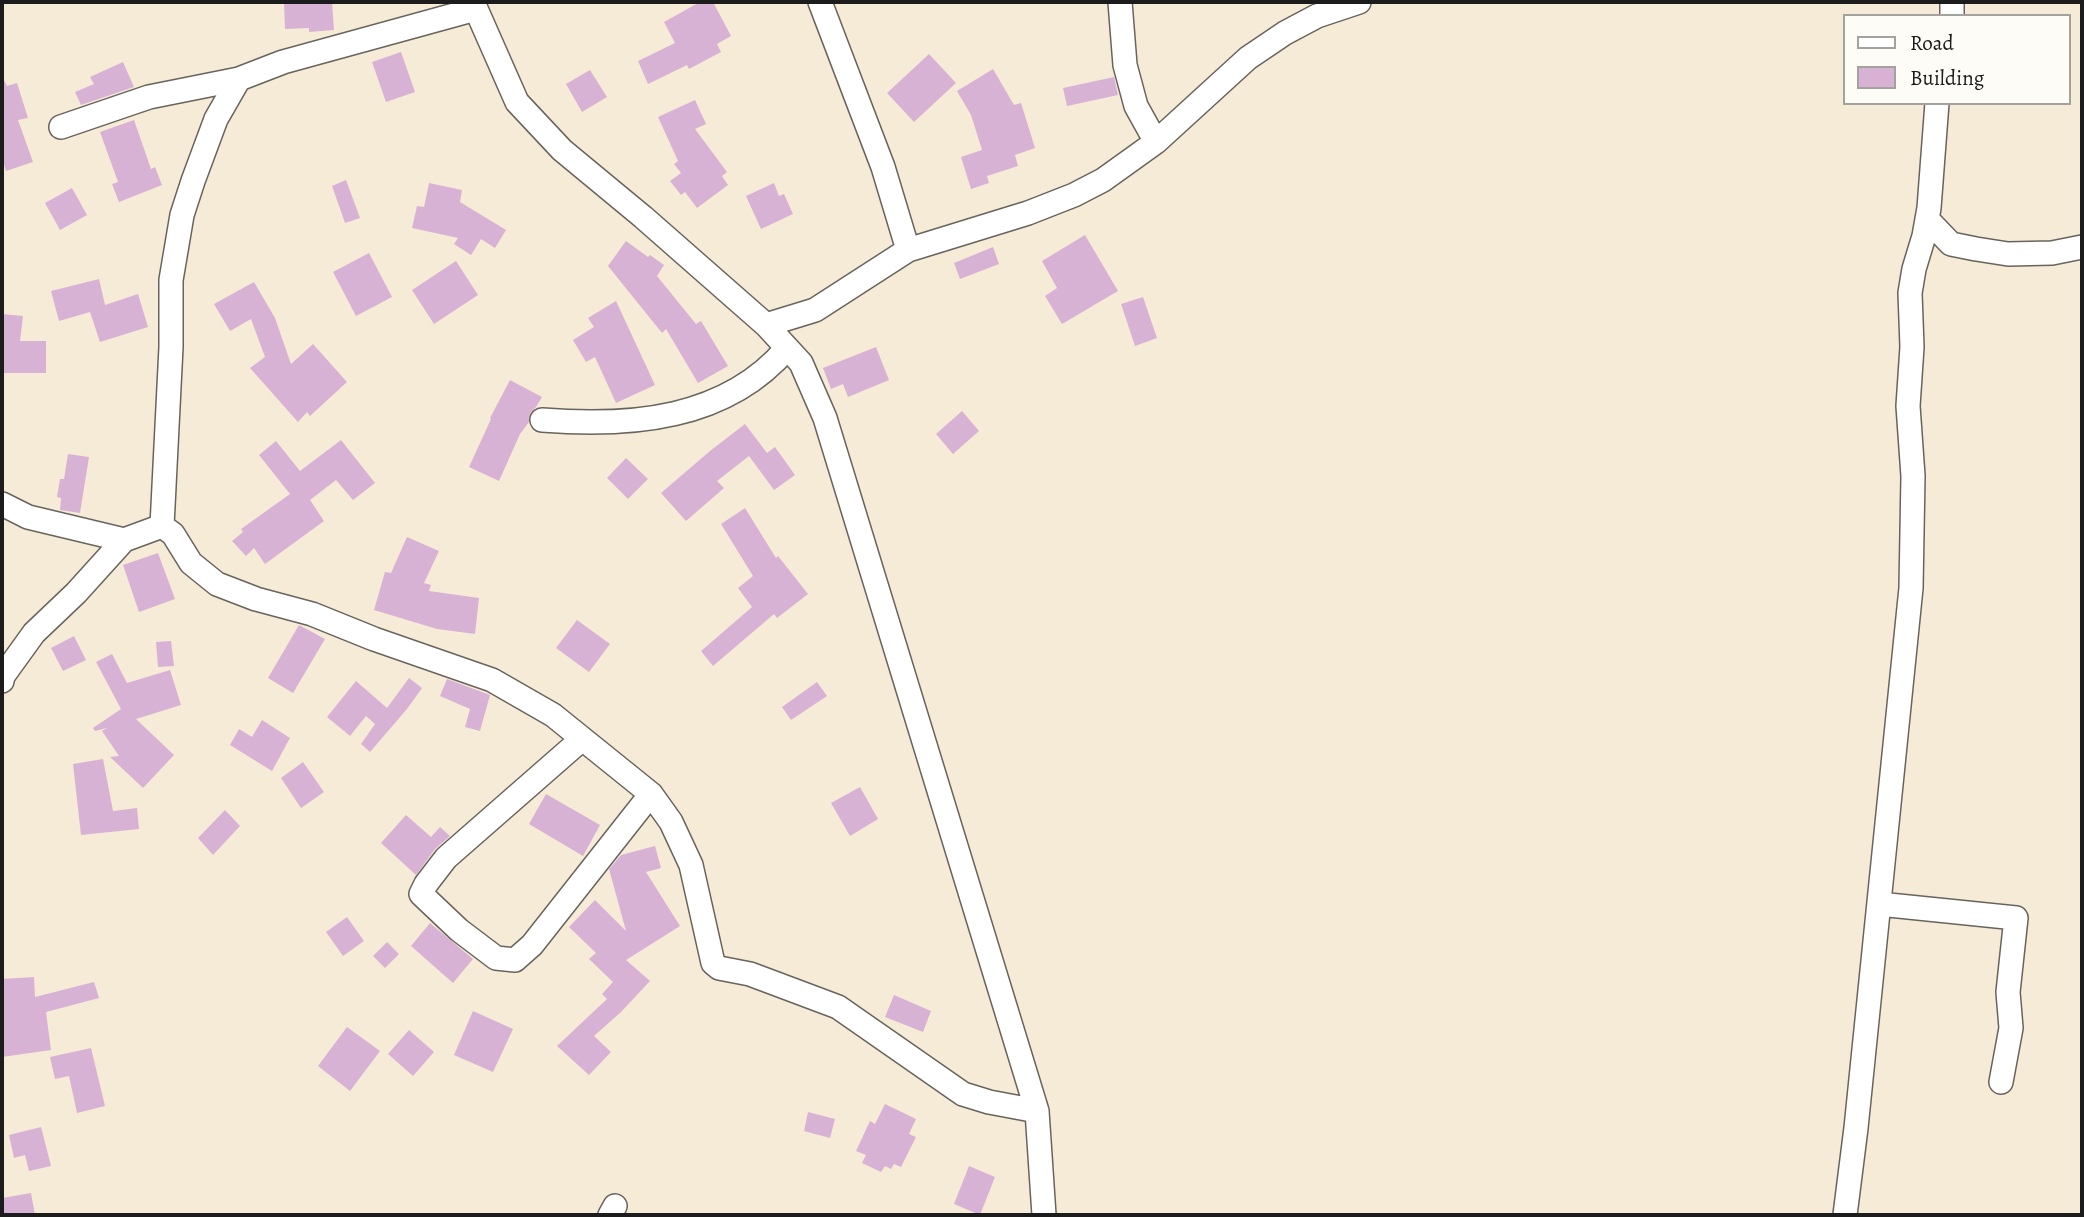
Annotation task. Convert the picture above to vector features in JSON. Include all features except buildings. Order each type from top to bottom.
[{"type":"street","points":[[820,2],[883,167],[908,250]]},
{"type":"street","points":[[1120,2],[1125,65],[1136,106],[1156,142]]},
{"type":"street","points":[[766,326],[815,310],[908,250],[1028,213],[1103,180],[1156,142],[1248,58],[1285,33],[1317,16],[1359,2]]},
{"type":"street","points":[[61,127],[149,97],[239,79],[283,62],[475,6],[517,102],[562,150],[643,217],[766,326],[801,363],[825,418],[1037,1111],[1044,1215]]},
{"type":"street","points":[[163,526],[171,347],[171,280],[182,215],[216,119],[239,79]]},
{"type":"street","points":[[1844,1215],[1856,1128],[1911,589],[1913,476],[1908,406],[1912,347],[1910,293],[1927,219],[1937,105]]},
{"type":"street","points":[[1927,219],[1951,244],[1976,249],[2008,254],[2052,253],[2082,247]]},
{"type":"street","points":[[542,420],[571,423],[631,422],[705,405],[752,381],[771,367],[787,348]]},
{"type":"street","points":[[2,504],[28,517],[124,540]]},
{"type":"street","points":[[2,681],[34,633],[76,593],[124,540],[163,526]]},
{"type":"street","points":[[163,526],[173,534],[191,563],[217,584],[256,599],[312,614],[374,639],[492,680],[553,715],[651,794],[671,822],[691,865],[713,963],[719,968],[750,974],[838,1007],[963,1094],[1037,1111]]},
{"type":"street","points":[[582,739],[446,858],[426,884],[421,894],[459,930],[496,958],[515,960],[532,945],[651,794]]},
{"type":"street","points":[[1879,904],[2016,918],[2008,992],[2011,1028],[2001,1082]]}]
